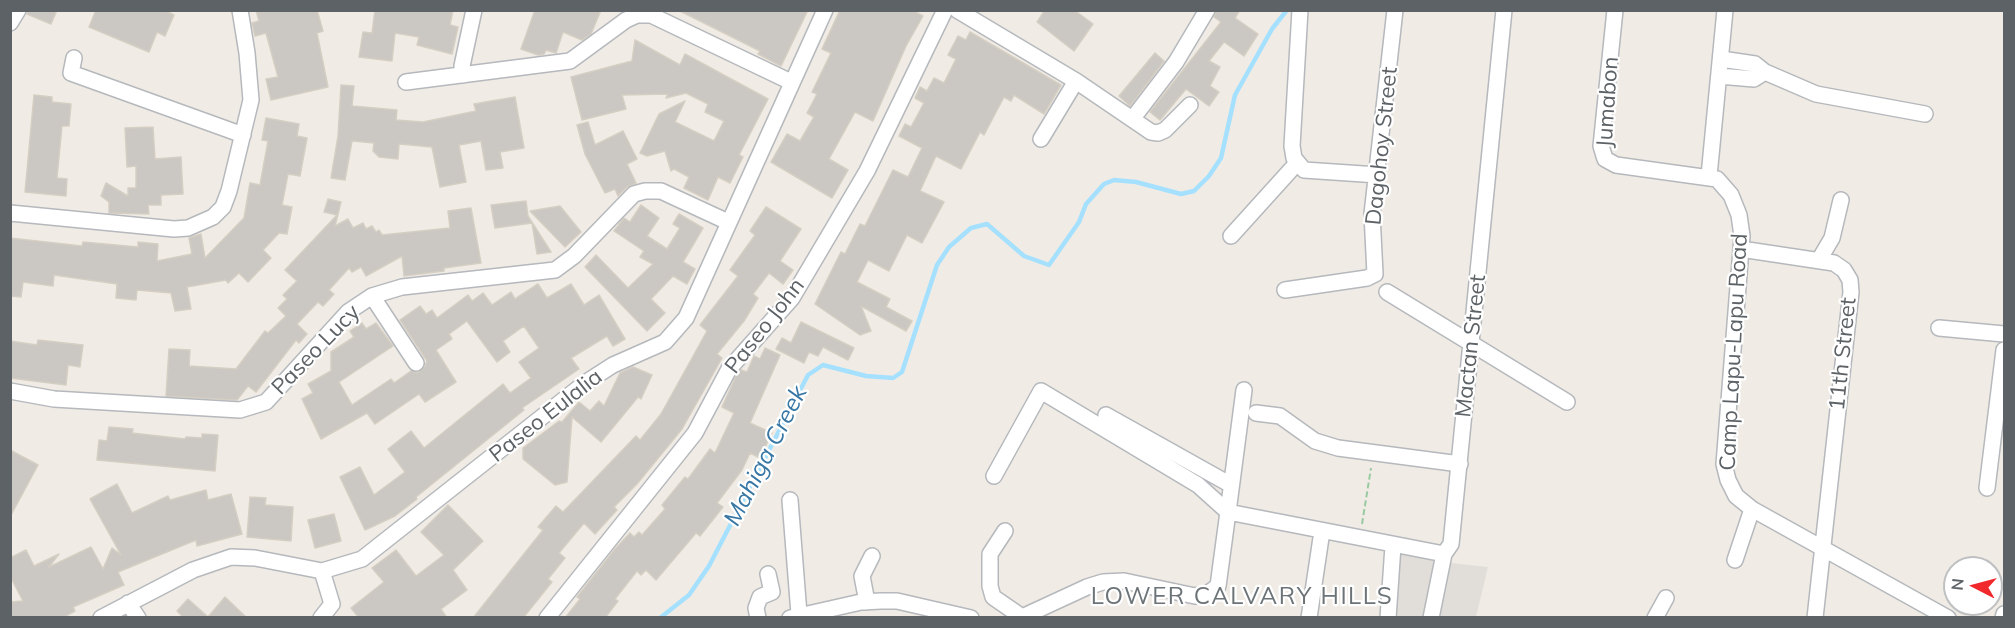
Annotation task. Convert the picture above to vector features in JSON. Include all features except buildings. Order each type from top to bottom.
[{"type":"street","points":[[10,22],[18,10]]},
{"type":"street","points":[[10,213],[76,222],[188,228],[213,217],[223,207],[251,100],[240,10]]},
{"type":"street","points":[[463,75],[462,66],[474,10]]},
{"type":"street","name":"Paseo Eulalia","points":[[101,618],[192,570],[231,557],[255,558],[322,571],[362,560],[585,383],[613,365],[665,342],[686,318],[825,10]]},
{"type":"street","name":"Paseo John","points":[[547,618],[695,434],[729,369],[792,298],[867,171],[945,10]]},
{"type":"street","points":[[957,10],[1076,81],[1151,132],[1158,133],[1165,130],[1190,105]]},
{"type":"street","points":[[1133,118],[1176,62],[1207,10]]},
{"type":"street","points":[[1300,10],[1292,146],[1297,163],[1304,170],[1378,175]]},
{"type":"street","name":"Dagohoy Street","points":[[1285,290],[1367,278],[1375,273],[1372,214],[1395,10]]},
{"type":"street","name":"Mactan Street","points":[[1431,618],[1444,554],[1451,544],[1504,10]]},
{"type":"street","name":"Jumabon","points":[[1615,10],[1601,146],[1605,159],[1616,165],[1709,176]]},
{"type":"street","points":[[1709,176],[1725,10]]},
{"type":"street","points":[[406,82],[570,61],[626,20],[637,15],[651,15],[792,82]]},
{"type":"street","points":[[74,58],[71,73],[243,135]]},
{"type":"street","points":[[1721,59],[1755,64],[1766,72],[1816,94],[1925,114]]},
{"type":"street","points":[[1719,76],[1754,79],[1766,72]]},
{"type":"street","points":[[1041,139],[1076,81]]},
{"type":"street","points":[[1231,236],[1297,163]]},
{"type":"street","name":"Camp Lapu-Lapu Road","points":[[1709,176],[1717,179],[1731,195],[1739,215],[1741,249],[1724,464],[1728,480],[1736,496],[1752,508],[1945,617]]},
{"type":"street","name":"Paseo Lucy","points":[[10,391],[54,399],[240,410],[266,402],[348,312],[372,296],[402,287],[555,270],[574,256],[618,208],[634,195],[645,191],[661,191],[728,222]]},
{"type":"street","points":[[1819,260],[1832,238],[1840,200]]},
{"type":"street","name":"11th Street","points":[[1741,249],[1834,262],[1844,270],[1850,280],[1851,292],[1821,545]]},
{"type":"street","points":[[1387,292],[1567,402]]},
{"type":"street","points":[[372,296],[416,363]]},
{"type":"street","points":[[1939,328],[2004,334]]},
{"type":"street","points":[[1987,488],[2004,350]]},
{"type":"street","points":[[1005,531],[990,554],[990,586],[993,597],[1021,617],[1087,587],[1124,581],[1195,596],[1207,594],[1218,586],[1244,390]]},
{"type":"street","points":[[994,476],[1041,391],[1198,485],[1227,512],[1393,546],[1444,554]]},
{"type":"street","points":[[1256,413],[1280,416],[1315,441],[1372,454],[1460,464]]},
{"type":"street","points":[[1106,415],[1230,486]]},
{"type":"street","points":[[790,500],[795,616],[867,602],[897,601],[971,618]]},
{"type":"street","points":[[1734,560],[1752,508]]},
{"type":"street","points":[[1309,618],[1322,531]]},
{"type":"street","points":[[1815,618],[1821,545]]},
{"type":"street","points":[[1388,618],[1393,546]]},
{"type":"street","points":[[867,602],[862,576],[872,555]]},
{"type":"street","points":[[321,618],[332,604],[322,571]]},
{"type":"street","points":[[758,618],[756,608],[760,597],[772,592],[768,574]]},
{"type":"street","points":[[1655,618],[1666,598]]},
{"type":"street","points":[[128,603],[138,618]]},
{"type":"path","points":[[1359,539],[1367,501],[1372,454]]},
{"type":"shaded area","points":[[1400,551],[1443,562],[1488,567],[1476,617],[1395,618]]},
{"type":"waterway","name":"Mahiga Creek","points":[[660,618],[689,595],[709,566],[808,375],[823,365],[866,376],[893,378],[902,372],[937,265],[949,247],[971,228],[987,224],[1024,256],[1049,265],[1079,222],[1086,204],[1104,184],[1114,180],[1136,182],[1181,194],[1194,191],[1209,176],[1221,158],[1235,95],[1272,29],[1287,10]]},
{"type":"district","name":"LOWER CALVARY HILLS","points":[[1242,597]]}]
